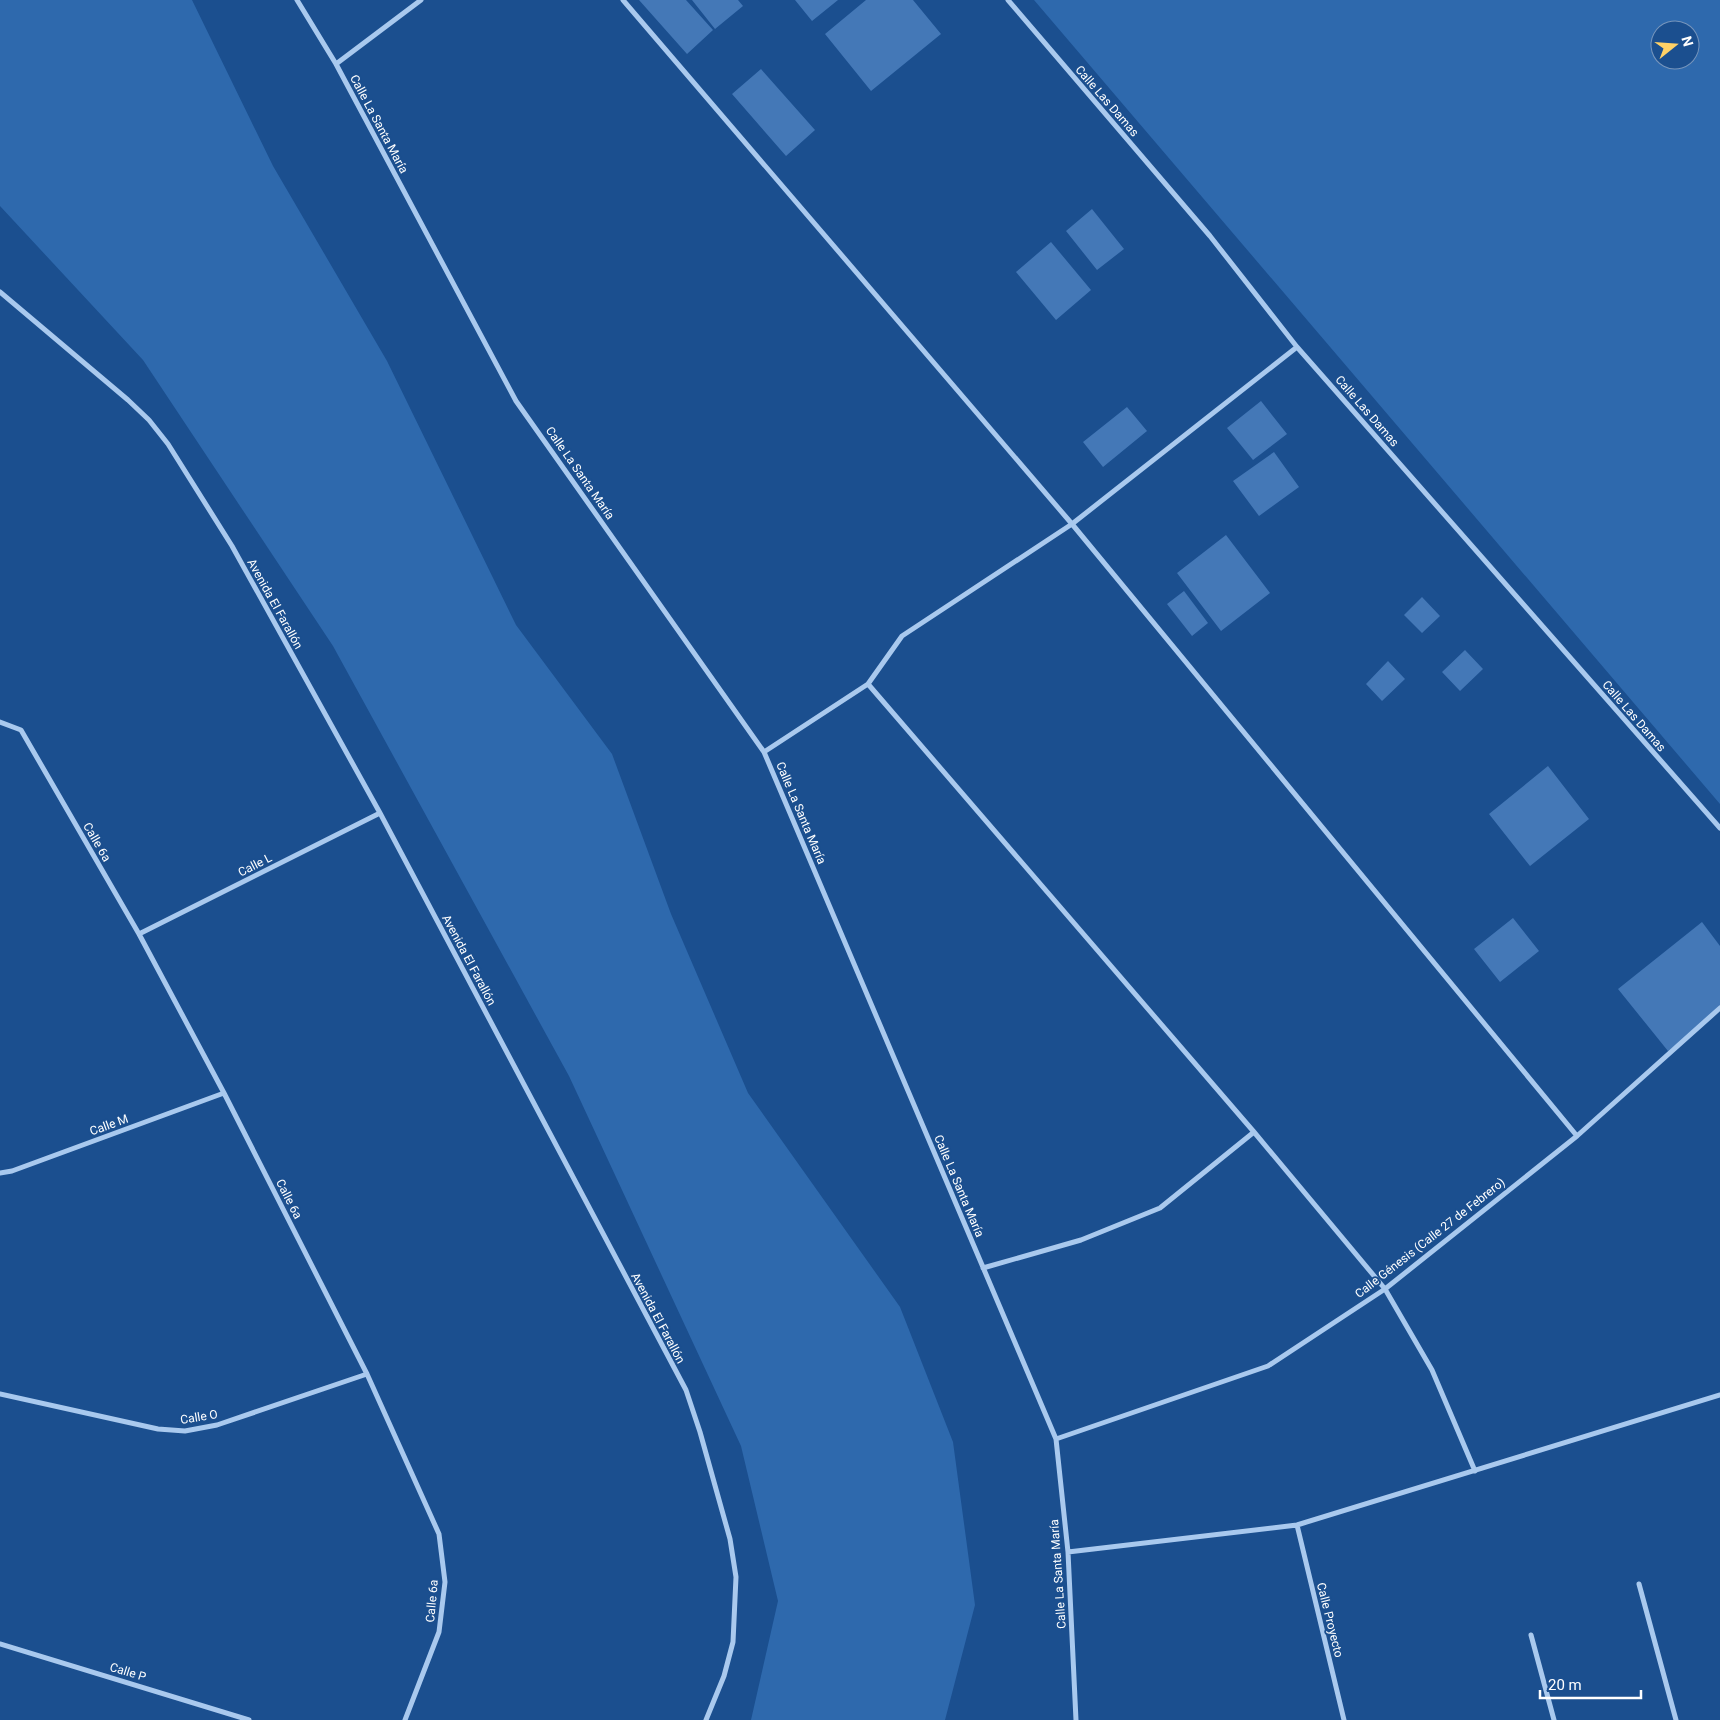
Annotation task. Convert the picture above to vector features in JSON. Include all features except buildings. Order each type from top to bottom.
[{"type":"street","name":"Calle La Santa María","points":[[297,0],[336,64],[516,400],[764,752],[1056,1439],[1068,1552],[1076,1720]]},
{"type":"street","points":[[336,64],[421,0]]},
{"type":"street","points":[[623,0],[1072,524],[1577,1136]]},
{"type":"street","name":"Calle Las Damas","points":[[1008,0],[1210,236],[1297,347],[1720,828]]},
{"type":"street","name":"Avenida El Farallón","points":[[0,292],[149,420],[168,444],[232,546],[380,813],[686,1390],[694,1410],[730,1539],[736,1576],[734,1642],[724,1676],[706,1720]]},
{"type":"street","points":[[764,752],[868,684],[902,636],[1072,524],[1297,347]]},
{"type":"street","points":[[868,684],[1254,1132],[1385,1289],[1432,1370],[1475,1471]]},
{"type":"street","name":"Calle 6a","points":[[1,722],[21,730],[139,934],[224,1093],[367,1374],[439,1534],[445,1582],[439,1632],[404,1720]]},
{"type":"street","name":"Calle L","points":[[139,934],[380,813]]},
{"type":"street","name":"Calle Génesis (Calle 27 de Febrero)","points":[[1056,1439],[1268,1366],[1385,1289],[1577,1136],[1720,1008]]},
{"type":"street","name":"Calle M","points":[[0,1172],[12,1171],[224,1093]]},
{"type":"street","points":[[983,1268],[1081,1240],[1160,1208],[1254,1132]]},
{"type":"street","name":"Calle O","points":[[0,1394],[158,1429],[185,1431],[217,1425],[367,1374]]},
{"type":"street","points":[[1068,1552],[1297,1525],[1720,1395]]},
{"type":"street","name":"Calle Proyecto","points":[[1297,1525],[1344,1720]]},
{"type":"street","points":[[1639,1584],[1676,1720]]},
{"type":"street","points":[[1531,1636],[1554,1720]]},
{"type":"street","name":"Calle P","points":[[0,1644],[249,1720]]},
{"type":"shaded area","points":[[0,0],[192,0],[273,166],[387,361],[516,625],[612,754],[671,914],[748,1093],[900,1307],[953,1442],[975,1605],[945,1720],[751,1720],[778,1601],[741,1446],[569,1076],[333,646],[143,360],[0,206]]},
{"type":"shaded area","points":[[1034,0],[1720,0],[1720,804]]}]
